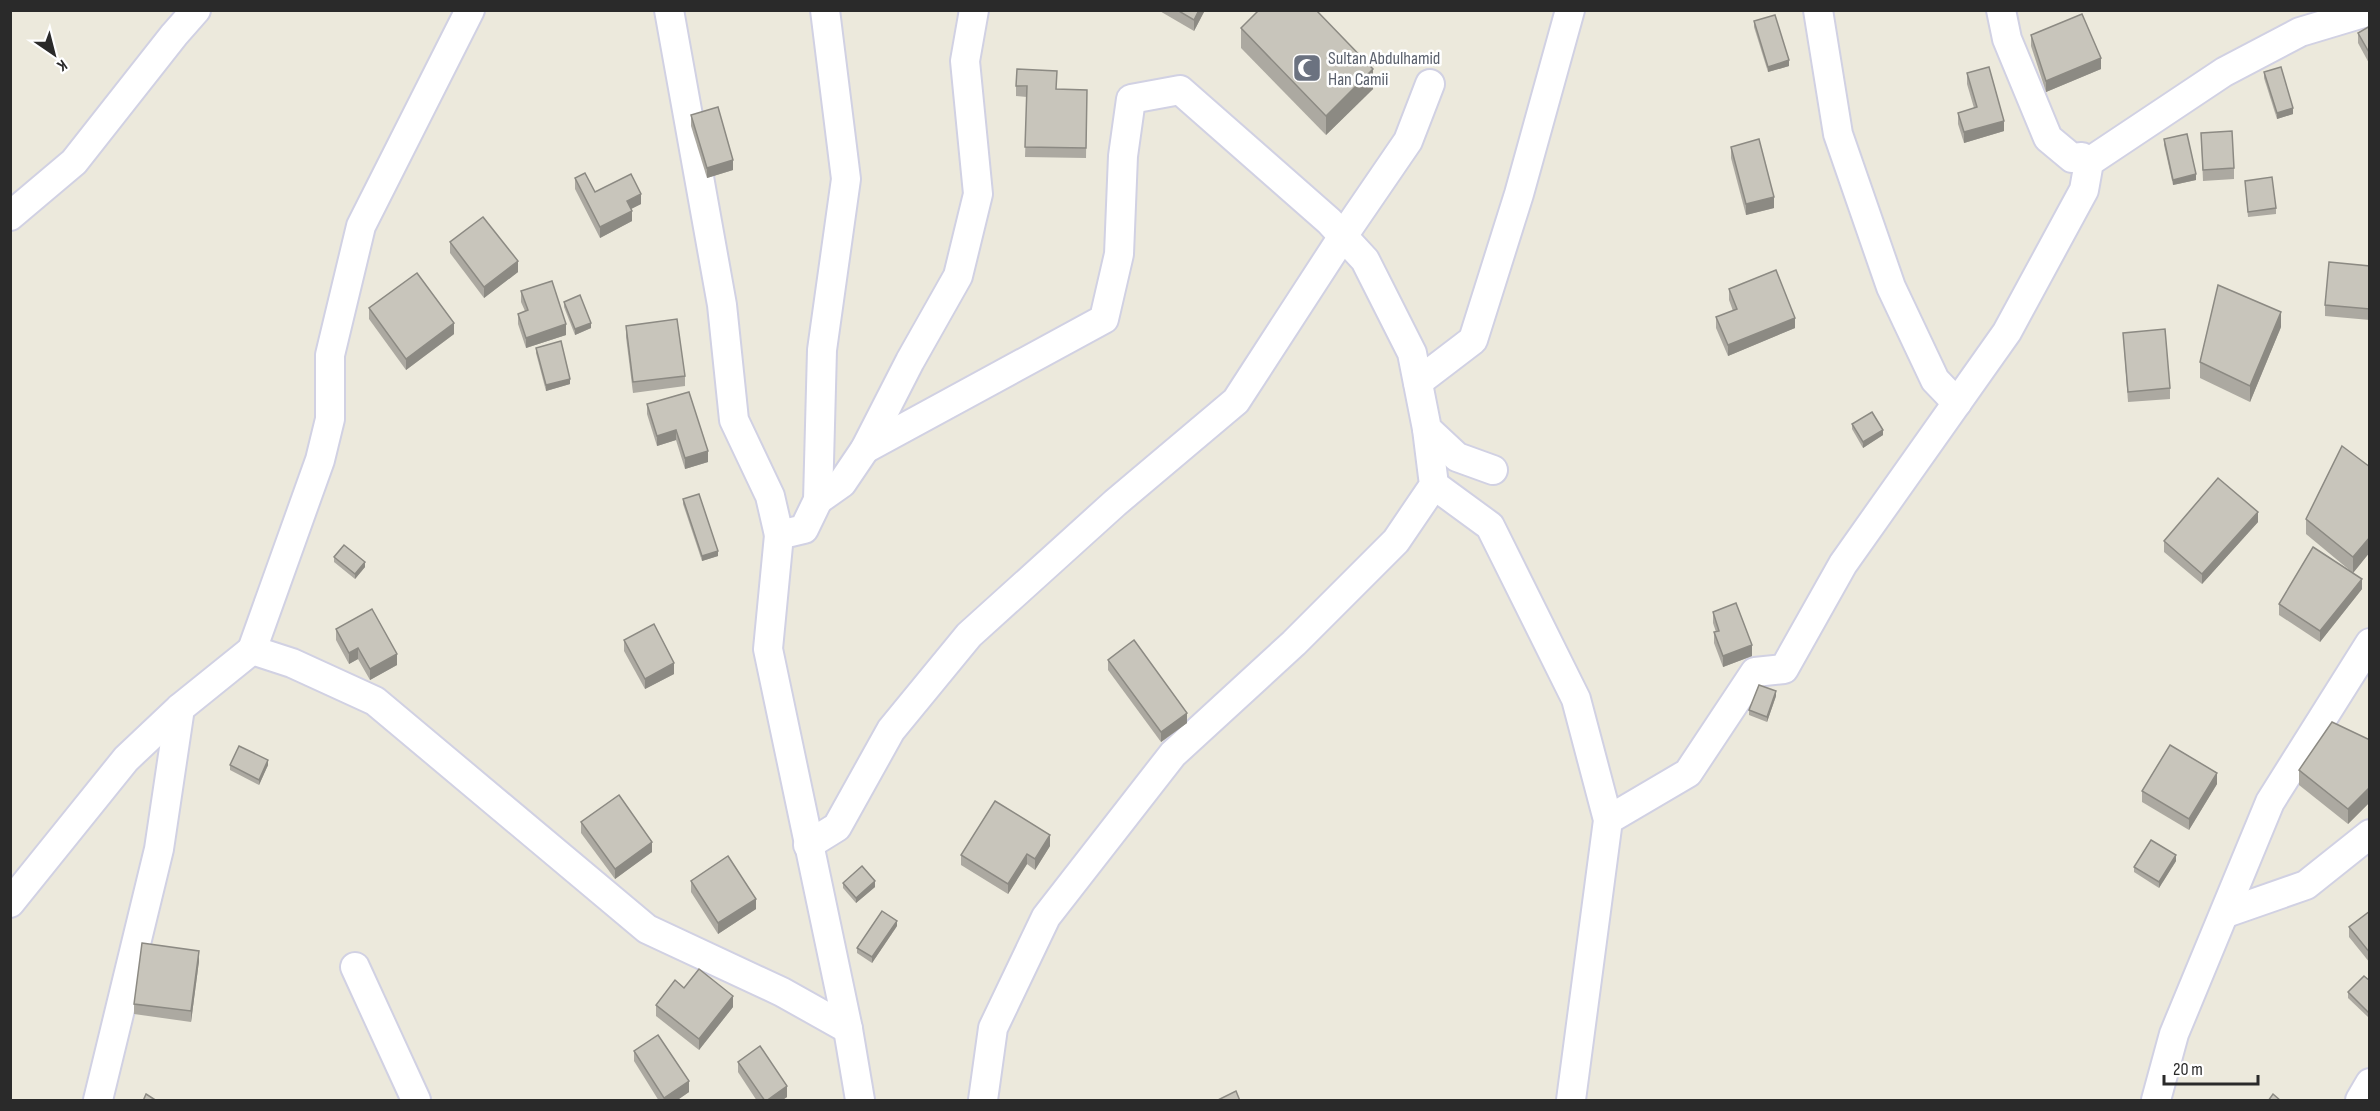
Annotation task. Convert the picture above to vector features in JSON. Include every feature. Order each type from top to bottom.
[{"type":"street","points":[[10,216],[74,162],[196,10]]},
{"type":"street","points":[[10,903],[126,759],[180,708],[252,650],[320,460],[330,419],[330,355],[361,226],[470,10]]},
{"type":"street","points":[[669,10],[722,305],[734,420],[770,496],[779,535],[768,649],[848,1029],[860,1101]]},
{"type":"street","points":[[779,535],[804,529],[818,500],[822,350],[846,179],[825,10]]},
{"type":"street","points":[[818,500],[842,483],[865,449],[910,361],[958,276],[978,194],[965,61],[974,10]]},
{"type":"street","points":[[1418,382],[1473,340],[1520,194],[1570,10]]},
{"type":"street","points":[[1818,10],[1838,134],[1887,276],[1935,380],[1957,403]]},
{"type":"street","points":[[2001,10],[2007,39],[2048,138],[2072,158],[2082,157],[2089,162]]},
{"type":"street","points":[[1608,820],[1688,773],[1755,672],[1784,669],[1843,564],[2007,332],[2084,190],[2089,162],[2223,72],[2300,32],[2370,11]]},
{"type":"street","points":[[808,845],[837,827],[891,730],[969,635],[1115,503],[1236,401],[1408,141],[1430,84]]},
{"type":"street","points":[[865,449],[1104,319],[1119,254],[1123,156],[1131,99],[1180,90],[1329,220],[1365,260],[1412,353],[1427,429],[1434,485],[1396,542],[1294,643],[1173,754],[1046,917],[993,1028],[983,1101]]},
{"type":"street","points":[[1427,429],[1457,457],[1493,470]]},
{"type":"street","points":[[1434,485],[1490,526],[1576,699],[1608,820],[1571,1101]]},
{"type":"street","points":[[2156,1101],[2174,1034],[2270,802],[2370,643]]},
{"type":"street","points":[[252,650],[292,663],[375,701],[647,930],[782,992],[848,1029]]},
{"type":"street","points":[[98,1101],[159,849],[180,708]]},
{"type":"street","points":[[2226,912],[2306,885],[2370,834]]},
{"type":"street","points":[[356,967],[416,1101]]},
{"type":"street","points":[[2360,1101],[2370,1083]]},
{"type":"building","points":[[1177,10],[1199,10],[1194,20]]},
{"type":"building","name":"Sultan Abdulhamid Han Camii","points":[[1259,10],[1316,10],[1373,69],[1326,116],[1241,28]]},
{"type":"building","points":[[2082,14],[2101,58],[2046,81],[2031,35]]},
{"type":"building","points":[[1775,15],[1789,60],[1768,67],[1754,21]]},
{"type":"building","points":[[2370,26],[2370,54],[2358,33]]},
{"type":"building","points":[[1989,67],[2004,121],[1964,132],[1958,113],[1977,107],[1967,73]]},
{"type":"building","points":[[2281,67],[2293,108],[2277,113],[2264,72]]},
{"type":"building","points":[[1017,69],[1057,71],[1056,89],[1087,90],[1086,148],[1025,147],[1027,86],[1016,86]]},
{"type":"building","points":[[718,107],[733,160],[707,168],[691,115]]},
{"type":"building","points":[[2232,131],[2234,168],[2203,170],[2201,133]]},
{"type":"building","points":[[2187,134],[2196,174],[2173,180],[2164,139]]},
{"type":"building","points":[[1759,139],[1774,197],[1746,204],[1731,147]]},
{"type":"building","points":[[585,173],[595,192],[631,174],[641,194],[627,201],[632,211],[600,227],[575,178]]},
{"type":"building","points":[[2272,177],[2276,208],[2248,212],[2245,181]]},
{"type":"building","points":[[483,217],[518,261],[484,287],[450,242]]},
{"type":"building","points":[[2329,262],[2370,266],[2370,309],[2325,305]]},
{"type":"building","points":[[1776,270],[1795,318],[1728,345],[1716,317],[1737,309],[1729,289]]},
{"type":"building","points":[[417,273],[454,323],[406,359],[369,308]]},
{"type":"building","points":[[552,281],[566,324],[526,338],[518,314],[528,310],[521,291]]},
{"type":"building","points":[[2218,285],[2281,312],[2250,386],[2200,362]]},
{"type":"building","points":[[580,295],[591,323],[575,329],[564,302]]},
{"type":"building","points":[[677,319],[685,376],[633,382],[626,326]]},
{"type":"building","points":[[2165,329],[2170,388],[2128,392],[2123,333]]},
{"type":"building","points":[[561,341],[570,379],[546,385],[536,348]]},
{"type":"building","points":[[689,392],[708,451],[685,458],[676,430],[657,436],[647,404]]},
{"type":"building","points":[[1872,412],[1883,430],[1863,442],[1852,424]]},
{"type":"building","points":[[2342,446],[2370,467],[2370,537],[2353,557],[2306,519]]},
{"type":"building","points":[[2218,478],[2258,512],[2202,574],[2164,541]]},
{"type":"building","points":[[699,494],[718,551],[702,556],[683,499]]},
{"type":"building","points":[[344,545],[365,562],[355,574],[334,557]]},
{"type":"building","points":[[2313,547],[2362,579],[2320,631],[2279,604]]},
{"type":"building","points":[[1736,603],[1752,645],[1723,656],[1714,632],[1719,631],[1713,612]]},
{"type":"building","points":[[372,609],[397,654],[370,669],[358,648],[349,653],[336,629]]},
{"type":"building","points":[[654,624],[674,663],[645,679],[624,640]]},
{"type":"building","points":[[1134,640],[1187,713],[1161,732],[1108,660]]},
{"type":"building","points":[[1759,685],[1776,691],[1767,717],[1749,710]]},
{"type":"building","points":[[2332,722],[2370,740],[2370,787],[2348,809],[2299,770]]},
{"type":"building","points":[[2170,745],[2217,773],[2189,819],[2142,791]]},
{"type":"building","points":[[239,746],[268,760],[259,780],[230,765]]},
{"type":"building","points":[[619,795],[652,842],[615,869],[581,822]]},
{"type":"building","points":[[995,801],[1050,835],[1035,859],[1027,854],[1008,884],[961,855]]},
{"type":"building","points":[[2151,840],[2176,855],[2159,882],[2134,867]]},
{"type":"building","points":[[728,856],[756,899],[718,923],[691,881]]},
{"type":"building","points":[[862,866],[875,881],[856,898],[843,883]]},
{"type":"building","points":[[882,911],[897,921],[872,957],[857,948]]},
{"type":"building","points":[[2370,911],[2370,953],[2349,927]]},
{"type":"building","points":[[142,943],[199,951],[191,1011],[134,1004]]},
{"type":"building","points":[[699,969],[733,996],[699,1039],[656,1005],[675,980],[684,988]]},
{"type":"building","points":[[2364,976],[2370,981],[2370,1010],[2368,1012],[2348,992]]},
{"type":"building","points":[[658,1035],[689,1081],[664,1098],[634,1051]]},
{"type":"building","points":[[760,1046],[787,1086],[766,1101],[738,1062]]},
{"type":"building","points":[[1236,1091],[1240,1101],[1216,1101]]},
{"type":"building","points":[[146,1094],[157,1101],[143,1101]]},
{"type":"building","points":[[2273,1094],[2281,1101],[2268,1101]]},
{"type":"place","name":"Sultan Abdulhamid Han Camii","points":[[1307,68]]}]
